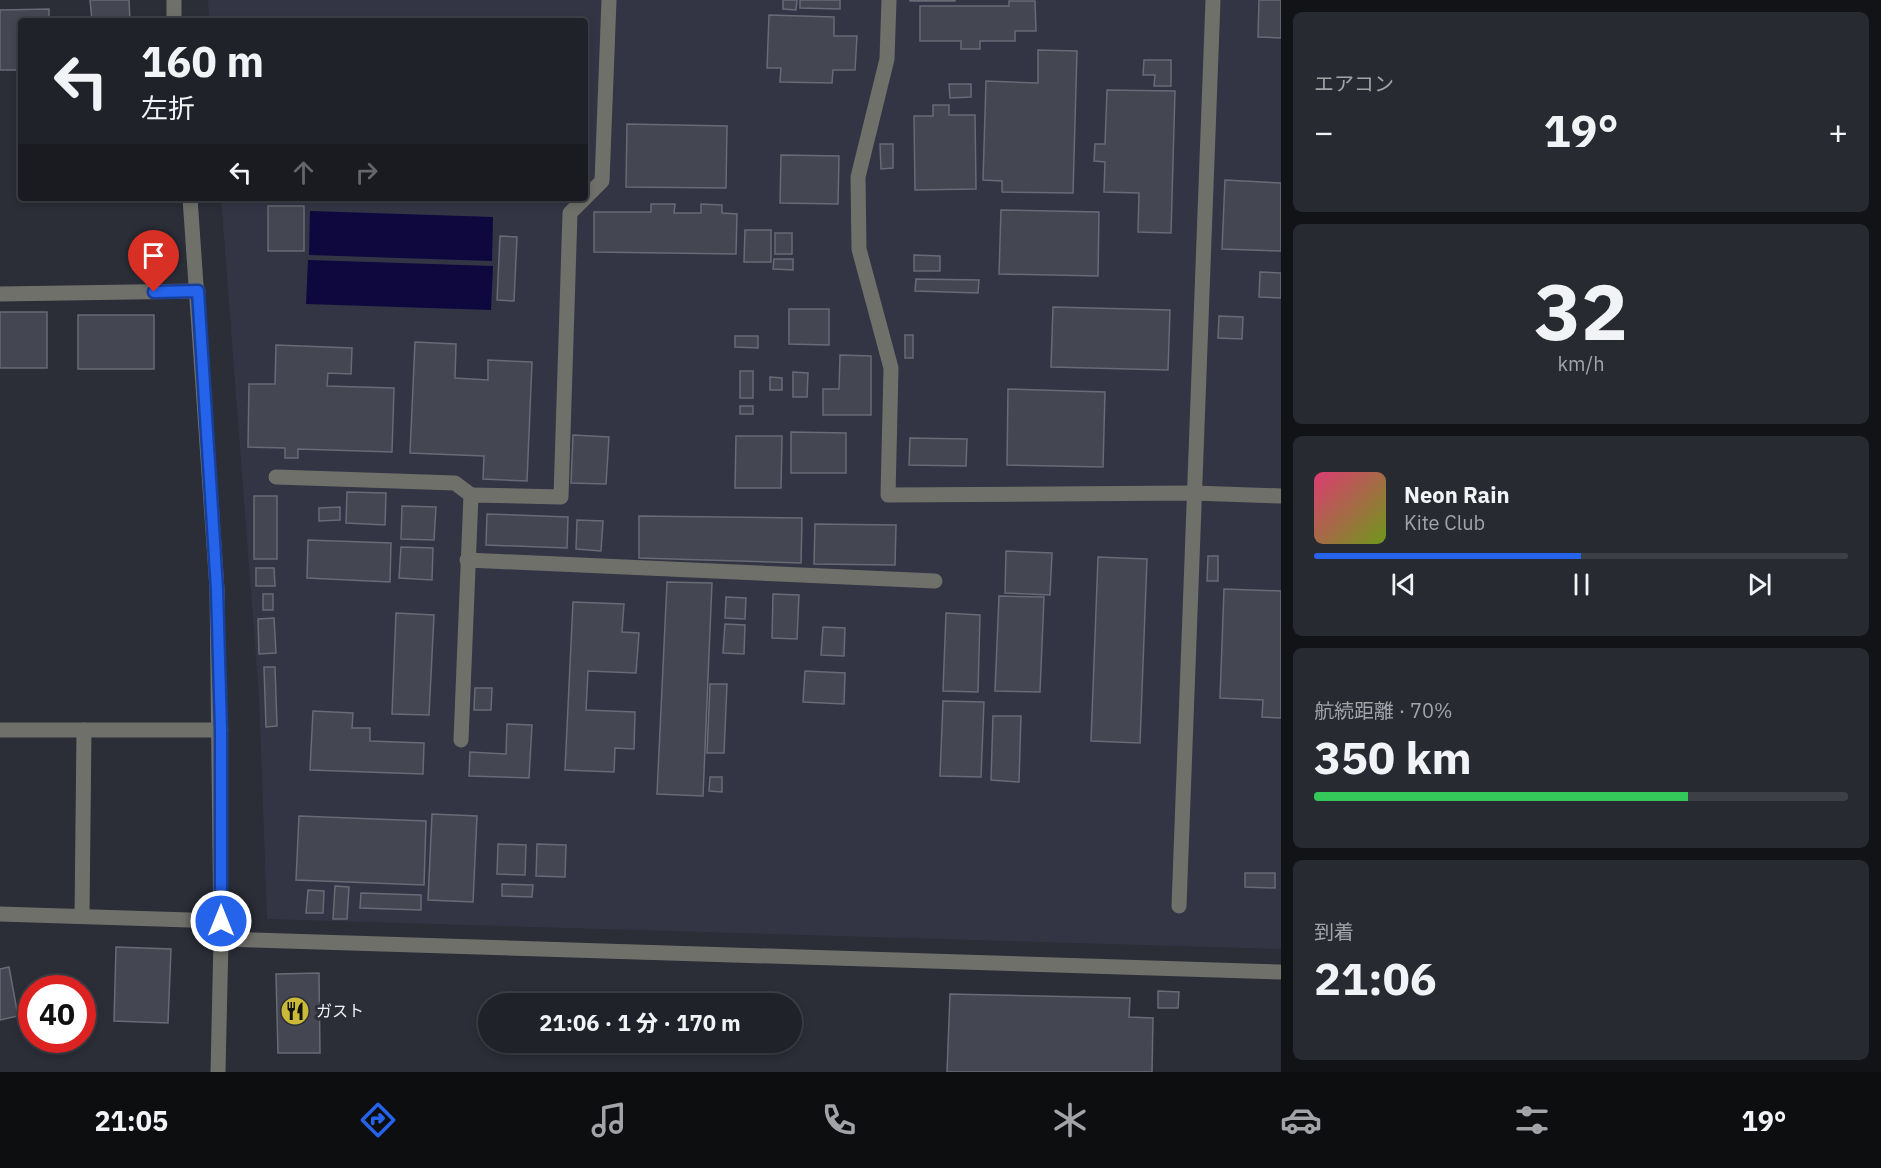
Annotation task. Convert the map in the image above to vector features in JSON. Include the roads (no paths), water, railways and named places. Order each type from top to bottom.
[{"type":"street","points":[[174,0],[174,18]]},
{"type":"street","points":[[588,195],[602,181],[609,0]]},
{"type":"street","points":[[889,0],[887,59],[858,177],[859,249],[891,368],[888,495],[1193,493],[1281,496]]},
{"type":"street","points":[[1179,906],[1213,0]]},
{"type":"street","points":[[190,201],[217,589],[221,730],[221,939],[218,1072]]},
{"type":"street","points":[[276,477],[455,483],[471,495],[561,497],[570,213],[582,201]]},
{"type":"street","points":[[0,294],[198,291]]},
{"type":"street","points":[[461,740],[471,495]]},
{"type":"street","points":[[467,561],[935,581]]},
{"type":"street","points":[[0,730],[221,730]]},
{"type":"street","points":[[82,916],[84,730]]},
{"type":"street","points":[[0,914],[221,921]]},
{"type":"street","points":[[221,939],[1281,972]]},
{"type":"place","name":"ガスト","points":[[295,1011]]}]
